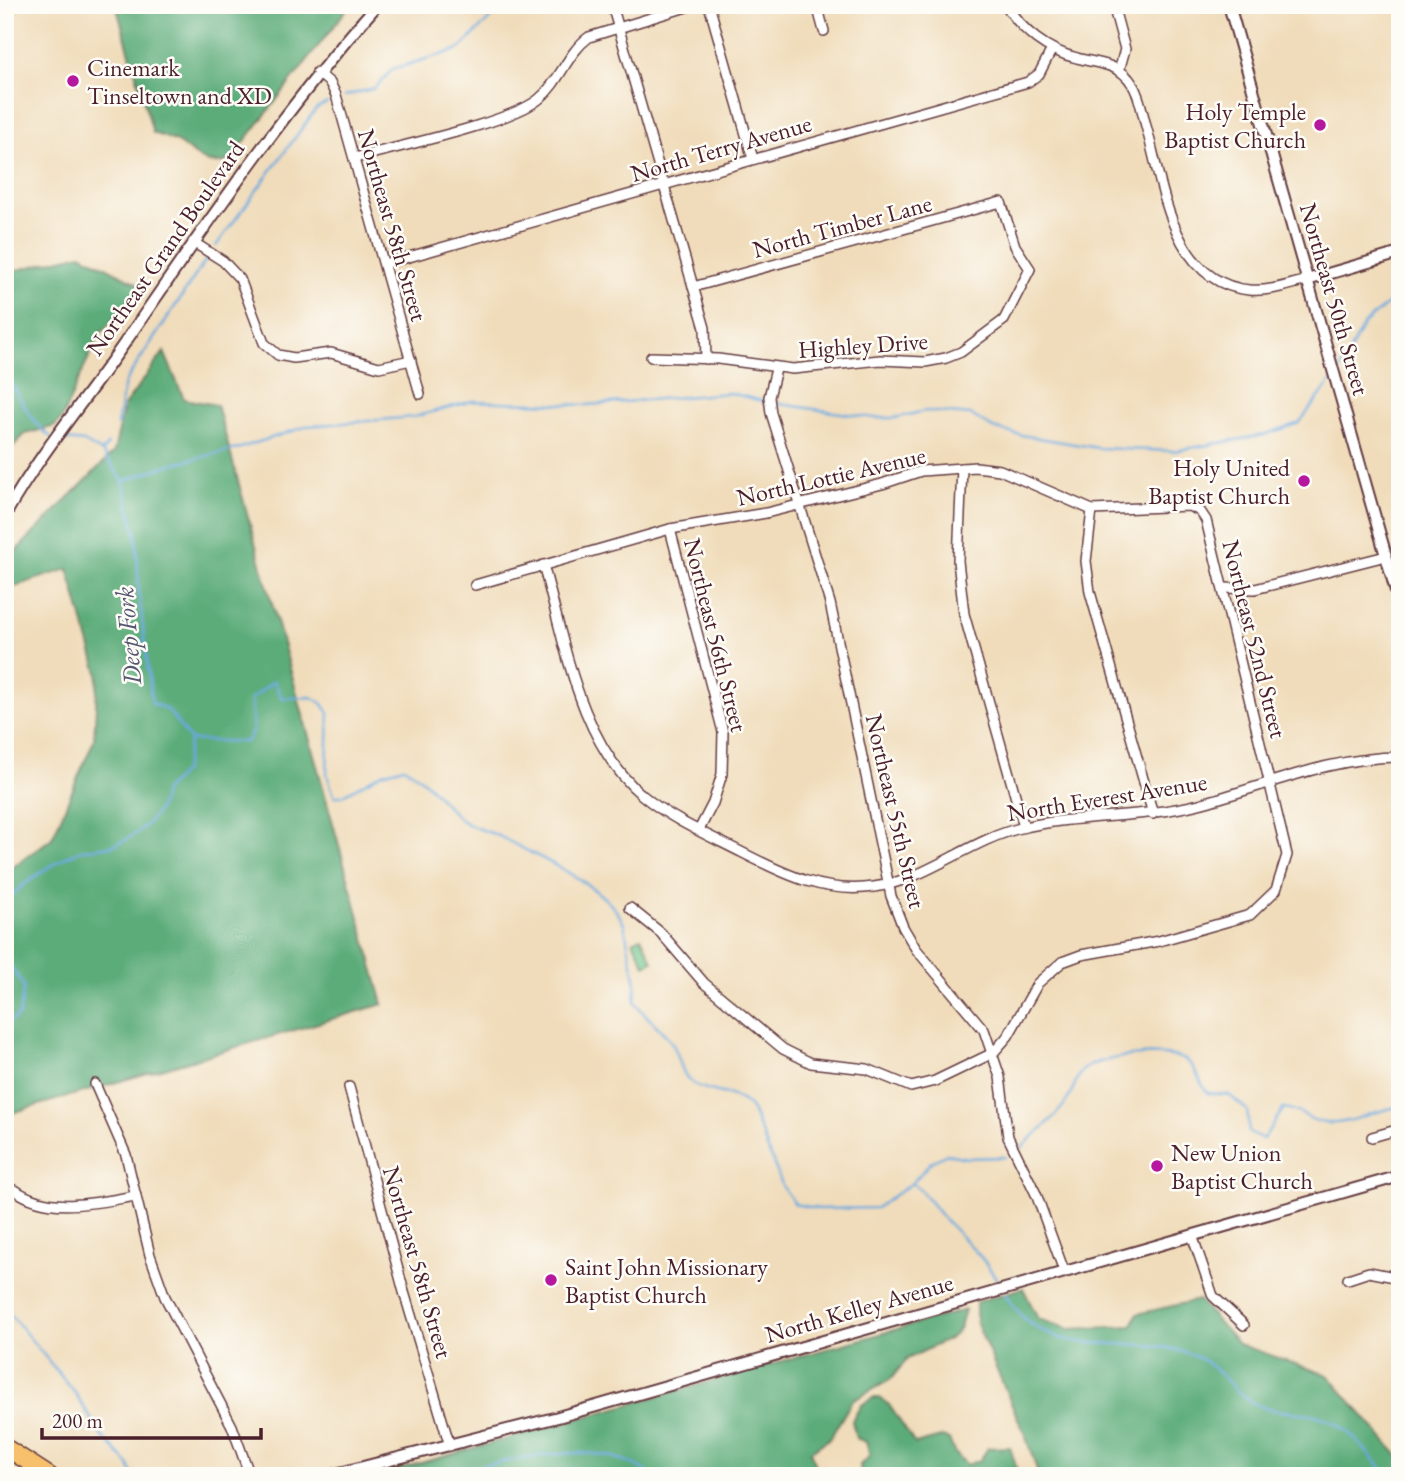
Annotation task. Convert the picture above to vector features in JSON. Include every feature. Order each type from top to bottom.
[{"type":"highway","points":[[5,1447],[50,1476]]},
{"type":"street","name":"Northeast Grand Boulevard","points":[[5,515],[21,487],[193,242],[317,72],[377,5]]},
{"type":"street","points":[[612,5],[705,328],[706,359]]},
{"type":"street","points":[[355,158],[524,109],[556,82],[577,47],[589,37],[693,5]]},
{"type":"street","points":[[709,5],[753,159]]},
{"type":"street","points":[[817,5],[824,31]]},
{"type":"street","points":[[1006,5],[1028,33],[1052,49],[1105,64],[1119,71],[1131,82],[1176,229],[1194,262],[1214,279],[1239,289],[1271,289],[1400,253]]},
{"type":"street","points":[[1113,5],[1125,49],[1119,71]]},
{"type":"street","name":"Northeast 50th Street","points":[[1229,5],[1400,605]]},
{"type":"street","name":"North Terry Avenue","points":[[384,264],[1028,82],[1039,74],[1052,49]]},
{"type":"street","name":"Northeast 58th Street","points":[[317,72],[334,88],[420,394]]},
{"type":"street","name":"North Timber Lane","points":[[693,286],[1001,202],[1015,246],[1030,265]]},
{"type":"street","points":[[193,242],[223,261],[240,279],[264,343],[278,355],[294,358],[331,353],[379,368],[411,360]]},
{"type":"street","name":"Highley Drive","points":[[651,357],[706,359],[776,369],[815,368],[880,360],[925,362],[953,356],[1004,320],[1029,277],[1030,265]]},
{"type":"street","name":"Northeast 55th Street","points":[[776,369],[769,404],[836,625],[888,884],[909,939],[976,1017],[993,1053],[1003,1091],[1007,1138],[1036,1194],[1064,1271]]},
{"type":"street","points":[[962,468],[958,561],[964,614],[1024,827]]},
{"type":"street","name":"North Lottie Avenue","points":[[475,585],[670,529],[747,517],[800,505],[920,471],[962,468],[1000,470],[1091,510],[1195,508]]},
{"type":"street","name":"Northeast Grand Boulevard","points":[[5,503],[21,487]]},
{"type":"street","name":"Northeast 52nd Street","points":[[993,1053],[1008,1036],[1038,983],[1062,962],[1081,955],[1159,942],[1240,919],[1269,900],[1282,879],[1287,855],[1206,520],[1195,508]]},
{"type":"street","points":[[1091,510],[1086,561],[1090,592],[1153,814]]},
{"type":"street","name":"Northeast 56th Street","points":[[670,529],[723,732],[722,774],[713,803],[699,830]]},
{"type":"street","points":[[1223,588],[1255,589],[1386,556]]},
{"type":"street","name":"North Everest Avenue","points":[[543,565],[589,720],[603,749],[622,775],[643,796],[699,830],[808,883],[839,888],[888,884],[911,877],[987,838],[1024,827],[1153,814],[1336,764],[1400,757]]},
{"type":"street","points":[[630,908],[661,933],[705,984],[775,1043],[801,1059],[867,1069],[911,1087],[935,1081],[993,1053]]},
{"type":"street","points":[[94,1084],[127,1155],[150,1255],[165,1297],[232,1426],[250,1476]]},
{"type":"street","name":"Northeast 58th Street","points":[[349,1087],[404,1292],[450,1446]]},
{"type":"street","points":[[1372,1137],[1400,1129]]},
{"type":"street","name":"North Kelley Avenue","points":[[328,1476],[450,1446],[1400,1176]]},
{"type":"street","points":[[15,1190],[23,1196],[48,1204],[73,1206],[136,1196]]},
{"type":"street","points":[[1192,1235],[1213,1296],[1244,1325]]},
{"type":"street","points":[[1348,1279],[1369,1272],[1400,1278]]},
{"type":"green space","points":[[116,5],[350,5],[231,159],[210,163],[177,142],[153,133]]},
{"type":"green space","points":[[81,254],[144,287],[98,336],[62,418],[55,426],[25,434],[5,455],[5,273]]},
{"type":"green space","points":[[164,352],[184,399],[217,405],[383,1004],[5,1115],[5,873],[52,838],[94,740],[98,673],[68,569],[12,587],[5,562],[114,452],[124,406]]},
{"type":"green space","points":[[641,937],[653,961],[645,965],[633,941]]},
{"type":"green space","points":[[1023,1288],[1038,1319],[1069,1329],[1132,1326],[1137,1314],[1198,1300],[1238,1344],[1328,1375],[1400,1458],[1400,1476],[1039,1476],[1026,1437],[976,1322],[976,1302]]},
{"type":"green space","points":[[965,1310],[959,1329],[951,1338],[907,1359],[890,1380],[852,1401],[830,1438],[810,1452],[821,1476],[374,1476]]},
{"type":"green space","points":[[873,1398],[880,1398],[889,1405],[915,1444],[941,1437],[949,1439],[954,1452],[967,1465],[980,1460],[988,1448],[1010,1447],[1019,1476],[861,1476],[860,1465],[870,1456],[866,1442],[856,1438],[852,1421],[861,1405]]},
{"type":"waterway","points":[[345,96],[375,88],[393,69],[460,49],[497,11]]},
{"type":"waterway","points":[[216,246],[316,109],[327,103]]},
{"type":"waterway","points":[[117,425],[125,382],[207,258]]},
{"type":"waterway","points":[[1337,375],[1364,324],[1400,293]]},
{"type":"waterway","name":"Deep Fork","points":[[5,350],[12,383],[19,397],[34,420],[51,437]]},
{"type":"waterway","points":[[774,403],[874,418],[895,418],[925,411],[971,415],[993,428],[1015,434],[1098,448],[1174,451],[1264,435],[1299,423],[1333,379]]},
{"type":"waterway","points":[[123,481],[171,464],[237,449],[308,426],[414,417],[472,401],[588,405],[730,393],[767,402]]},
{"type":"waterway","name":"Deep Fork","points":[[57,439],[84,442],[102,452],[123,481],[136,535],[139,594],[152,703],[168,710],[190,740]]},
{"type":"waterway","points":[[102,452],[108,444]]},
{"type":"waterway","points":[[190,740],[246,742],[253,730],[251,699],[274,681],[282,698],[311,697],[322,703],[329,713],[327,774],[334,796],[342,796],[382,773],[404,767],[428,785],[464,822],[503,838],[588,885],[603,897],[624,924],[636,983],[635,1002],[671,1042],[689,1080],[702,1088],[739,1099],[752,1110],[783,1187],[795,1204],[819,1209],[876,1208],[912,1183],[931,1162],[947,1154],[967,1158],[1005,1157]]},
{"type":"waterway","name":"Deep Fork","points":[[5,904],[28,882],[61,860],[79,851],[116,844],[141,830],[159,808],[164,791],[184,771],[190,740]]},
{"type":"waterway","name":"Deep Fork","points":[[5,956],[24,987],[19,1015],[5,1026]]},
{"type":"waterway","points":[[1022,1148],[1059,1112],[1084,1069],[1105,1060],[1136,1055],[1167,1055],[1188,1062],[1208,1093],[1229,1095],[1247,1110],[1249,1132],[1263,1139],[1284,1108],[1320,1122],[1335,1123],[1400,1107]]},
{"type":"waterway","points":[[912,1183],[982,1259],[1002,1288]]},
{"type":"waterway","points":[[1005,1294],[1023,1317],[1044,1332],[1067,1340],[1168,1348],[1193,1355],[1209,1364],[1259,1406],[1318,1416],[1337,1424],[1390,1476]]},
{"type":"waterway","name":"Deep Fork","points":[[5,1308],[75,1393],[101,1435],[129,1465],[133,1476]]},
{"type":"waterway","name":"Deep Fork","points":[[439,1476],[527,1458],[583,1453],[619,1459],[653,1476]]},
{"type":"place","name":"Cinemark Tinseltown and XD","points":[[73,81]]},
{"type":"place","name":"Holy Temple Baptist Church","points":[[1320,125]]},
{"type":"place","name":"Holy United Baptist Church","points":[[1304,481]]},
{"type":"place","name":"New Union Baptist Church","points":[[1157,1166]]},
{"type":"place","name":"Saint John Missionary Baptist Church","points":[[551,1280]]}]
